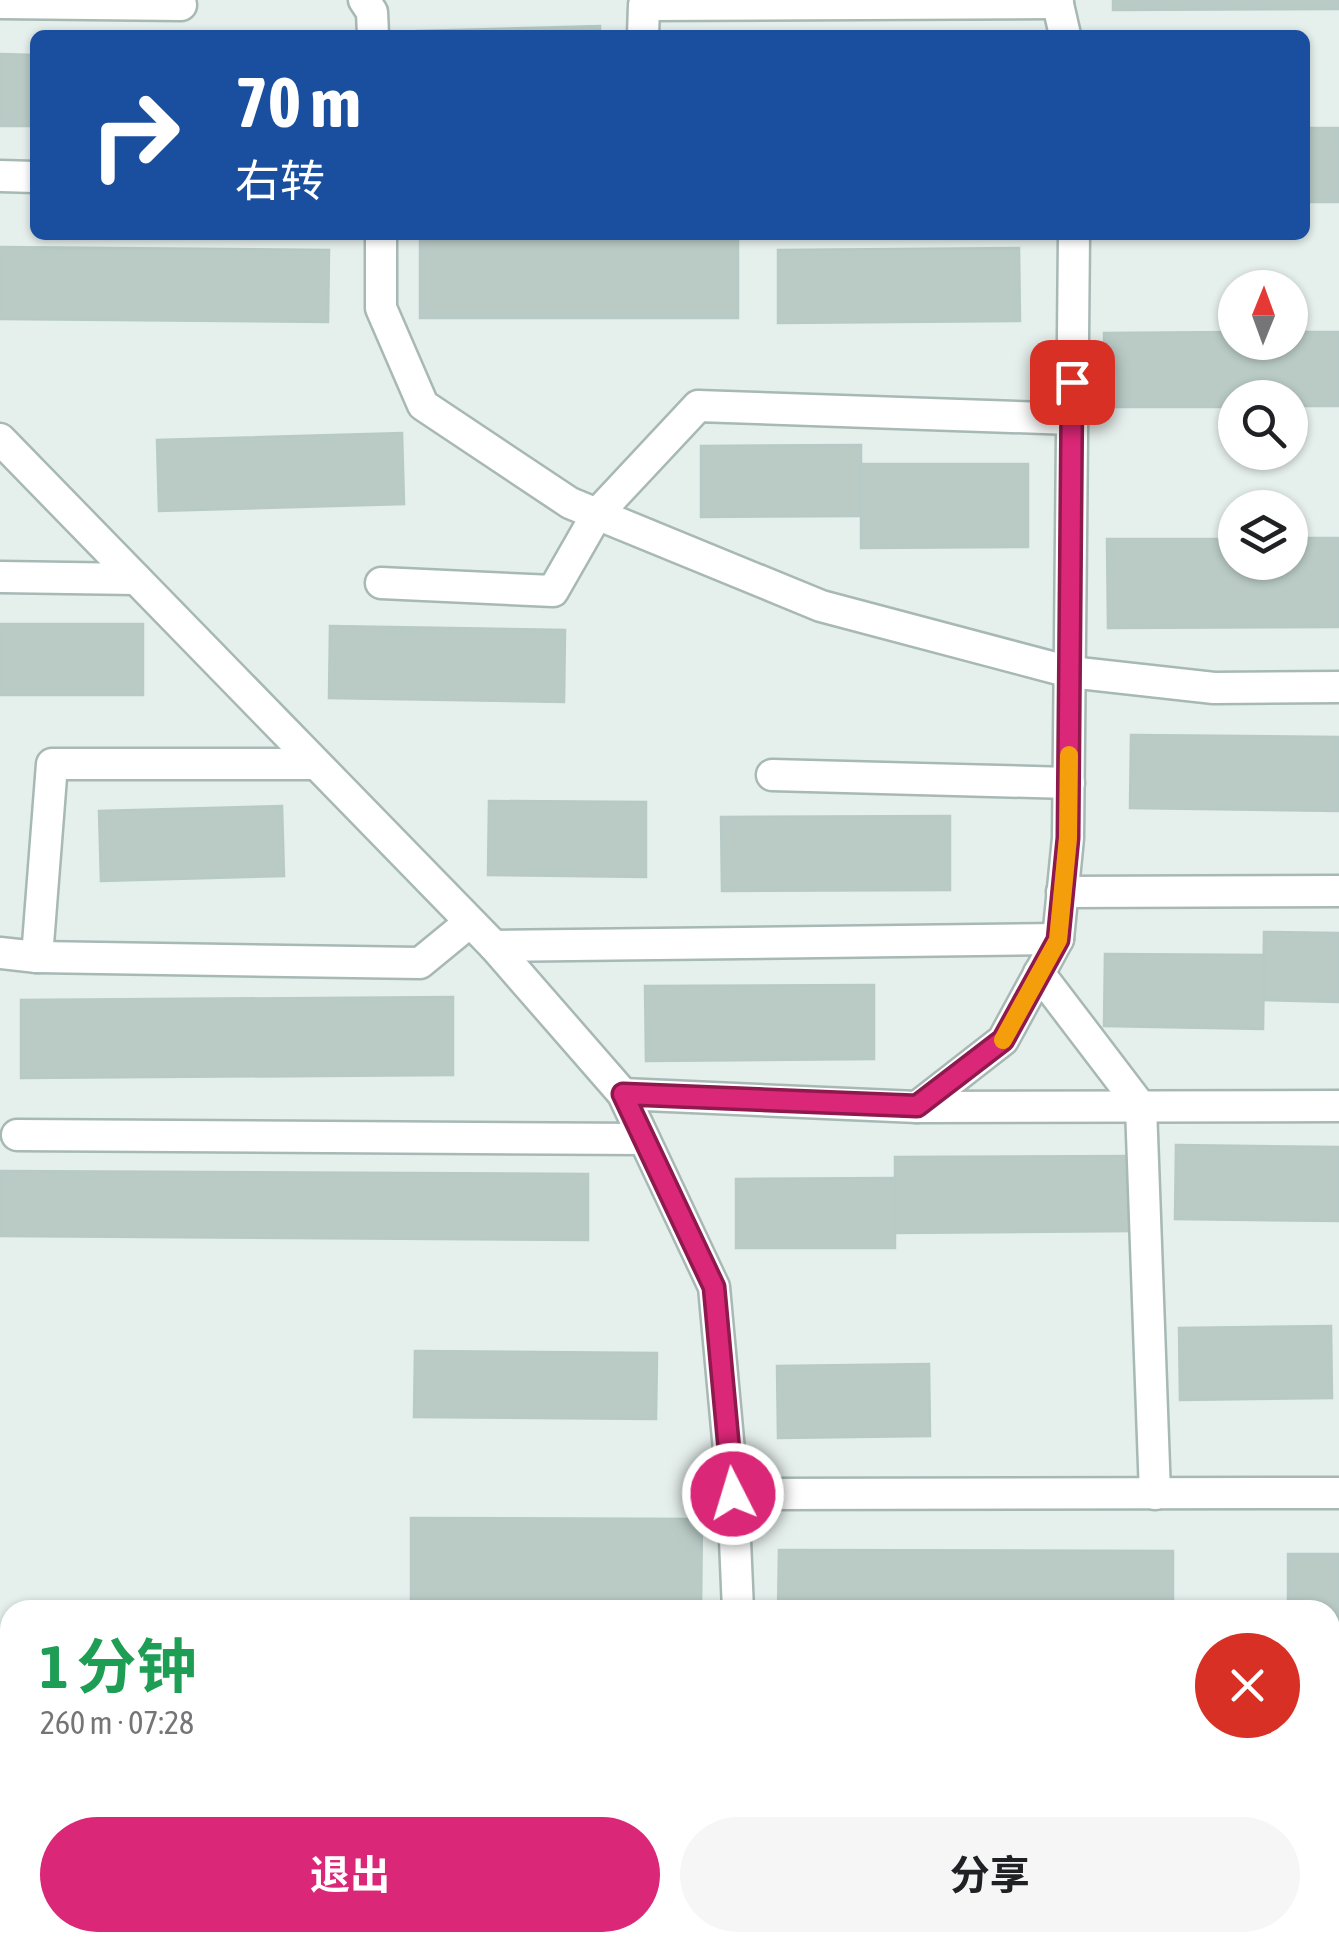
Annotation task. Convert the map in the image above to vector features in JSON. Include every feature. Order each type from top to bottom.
[{"type":"street","points":[[364,0],[372,12],[373,30]]},
{"type":"street","points":[[643,30],[644,5],[1058,2],[1063,30]]},
{"type":"street","points":[[0,3],[181,5]]},
{"type":"street","points":[[0,176],[30,176]]},
{"type":"street","points":[[381,240],[381,308],[423,406],[570,503],[821,606],[1070,672],[1214,688],[1339,687]]},
{"type":"street","points":[[917,1106],[1003,1040],[1058,940],[1068,838],[1074,240]]},
{"type":"street","points":[[382,583],[552,591],[597,514],[698,406],[1072,419]]},
{"type":"street","points":[[0,440],[494,946],[623,1094],[714,1287],[733,1494],[738,1600]]},
{"type":"street","points":[[0,576],[136,579]]},
{"type":"street","points":[[37,957],[52,764],[316,764]]},
{"type":"street","points":[[772,775],[1069,783]]},
{"type":"street","points":[[1062,892],[1339,891]]},
{"type":"street","points":[[0,953],[37,957],[420,963],[470,922]]},
{"type":"street","points":[[494,946],[1058,940]]},
{"type":"street","points":[[1040,973],[1141,1107],[1155,1494]]},
{"type":"street","points":[[623,1094],[917,1106],[1339,1106]]},
{"type":"street","points":[[17,1134],[644,1139]]},
{"type":"street","points":[[733,1494],[1339,1493]]},
{"type":"building","points":[[1113,0],[1339,0],[1339,9],[1113,10]]},
{"type":"building","points":[[600,26],[600,30],[454,30]]},
{"type":"building","points":[[0,54],[30,55],[30,126],[0,126]]},
{"type":"building","points":[[1310,128],[1339,128],[1339,202],[1310,202]]},
{"type":"building","points":[[420,240],[738,240],[738,318],[420,318]]},
{"type":"building","points":[[0,247],[329,250],[328,322],[0,319]]},
{"type":"building","points":[[1019,248],[1020,321],[778,323],[778,250]]},
{"type":"building","points":[[1218,332],[1218,360],[1308,360],[1308,332],[1339,332],[1339,406],[1308,406],[1308,380],[1218,380],[1218,407],[1105,407],[1104,333]]},
{"type":"building","points":[[402,433],[404,504],[159,511],[157,440]]},
{"type":"building","points":[[861,445],[861,516],[701,517],[701,446]]},
{"type":"building","points":[[861,464],[1028,464],[1028,547],[861,548]]},
{"type":"building","points":[[1308,538],[1339,538],[1339,627],[1108,628],[1107,539],[1218,539],[1218,580],[1308,580]]},
{"type":"building","points":[[0,624],[143,624],[143,695],[0,695]]},
{"type":"building","points":[[330,626],[565,630],[564,702],[329,698]]},
{"type":"building","points":[[1131,735],[1339,737],[1339,811],[1130,808]]},
{"type":"building","points":[[489,801],[646,802],[646,877],[488,875]]},
{"type":"building","points":[[282,806],[284,876],[101,881],[99,811]]},
{"type":"building","points":[[950,816],[950,890],[722,891],[721,817]]},
{"type":"building","points":[[1264,932],[1339,933],[1339,1002],[1263,1000]]},
{"type":"building","points":[[1105,954],[1264,955],[1263,1029],[1104,1026]]},
{"type":"building","points":[[874,985],[874,1059],[646,1061],[645,986]]},
{"type":"building","points":[[453,997],[453,1075],[21,1078],[21,1000]]},
{"type":"building","points":[[1176,1145],[1339,1147],[1339,1221],[1175,1219]]},
{"type":"building","points":[[1135,1156],[1135,1231],[895,1233],[895,1157]]},
{"type":"building","points":[[0,1171],[588,1174],[588,1240],[0,1236]]},
{"type":"building","points":[[895,1178],[895,1248],[736,1248],[736,1179]]},
{"type":"building","points":[[1331,1326],[1332,1398],[1180,1400],[1179,1328]]},
{"type":"building","points":[[415,1351],[657,1353],[656,1419],[414,1417]]},
{"type":"building","points":[[929,1364],[930,1436],[778,1438],[777,1366]]},
{"type":"building","points":[[411,1518],[702,1519],[701,1600],[411,1600]]},
{"type":"building","points":[[779,1550],[1173,1551],[1173,1600],[778,1600]]},
{"type":"building","points":[[1288,1554],[1339,1554],[1339,1600],[1288,1600]]},
{"type":"slow traffic","points":[[1003,1040],[1058,940],[1068,838],[1069,755]]},
{"type":"route","points":[[733,1494],[714,1287],[623,1094],[917,1106],[1003,1040],[1058,940],[1068,838],[1072,382]]}]
